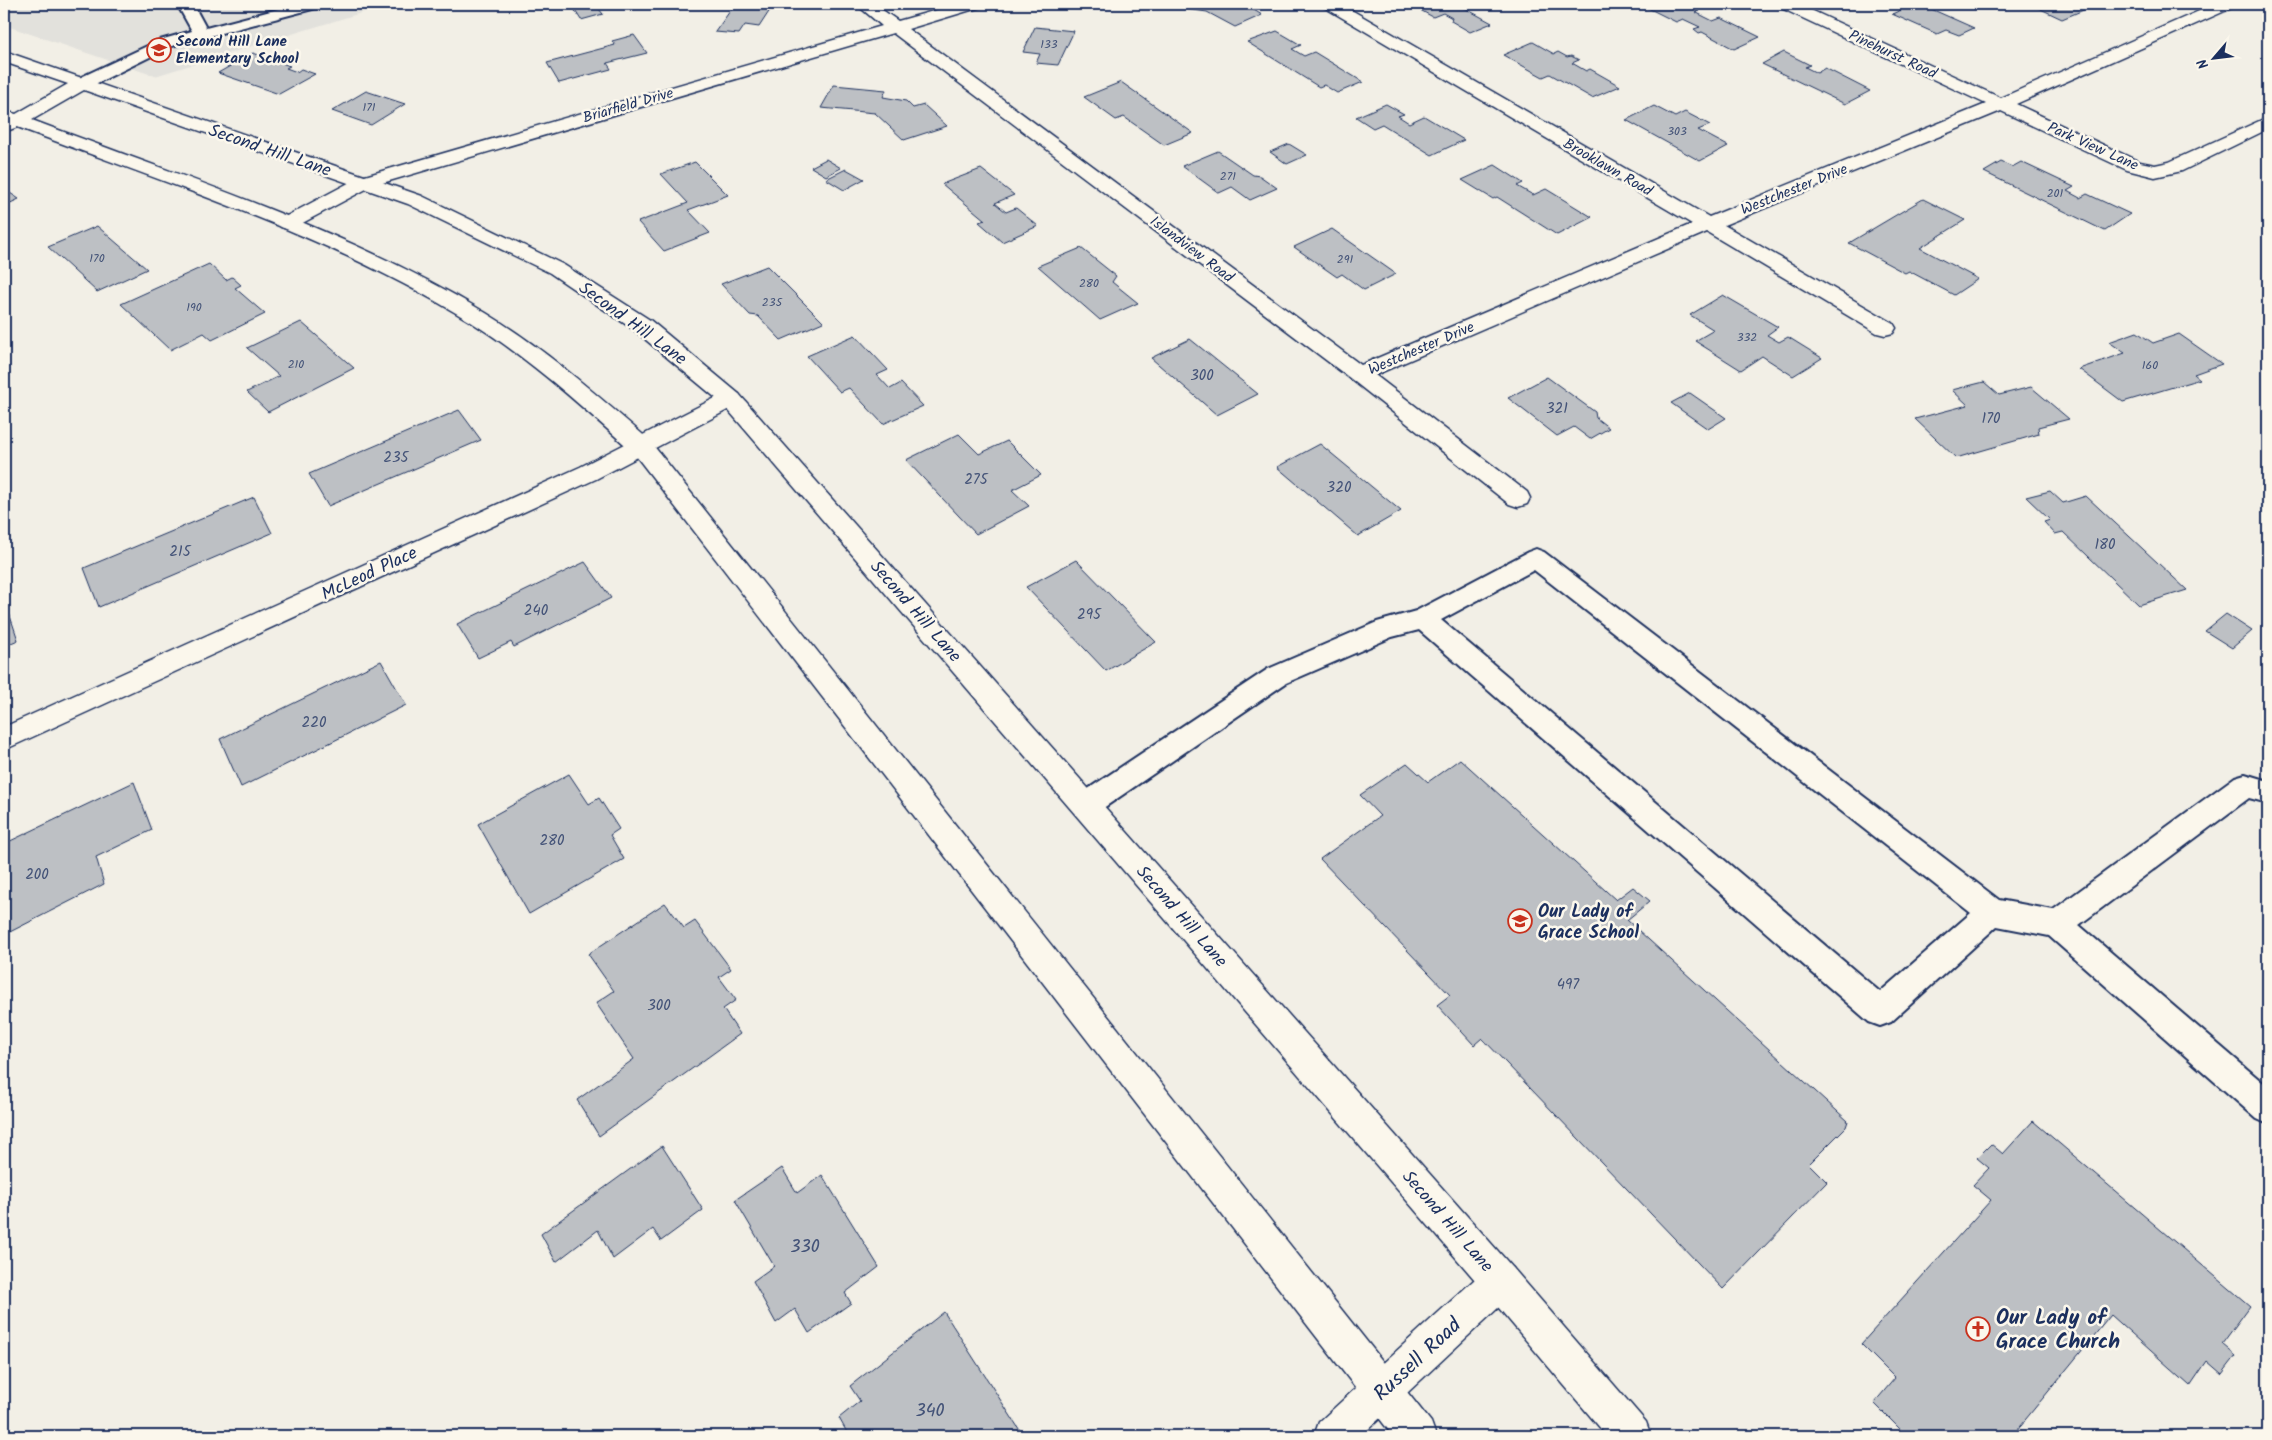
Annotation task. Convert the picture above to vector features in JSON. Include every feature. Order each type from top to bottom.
[{"type":"street","name":"Islandview Road","points":[[864,4],[1359,374],[1518,498]]},
{"type":"street","name":"Briarfield Drive","points":[[288,223],[365,182],[975,4]]},
{"type":"street","name":"Brooklawn Road","points":[[1330,4],[1886,328]]},
{"type":"street","name":"Pinehurst Road","points":[[1785,4],[2002,104]]},
{"type":"street","name":"Westchester Drive","points":[[1359,374],[1707,225],[2002,104],[2228,4]]},
{"type":"street","name":"Second Hill Lane","points":[[4,56],[145,107],[415,200],[557,269],[642,325],[731,399],[1500,1281],[1632,1436]]},
{"type":"street","points":[[8,122],[82,83]]},
{"type":"street","name":"Park View Lane","points":[[2002,104],[2134,166],[2155,170],[2175,168],[2268,122]]},
{"type":"street","points":[[8,122],[288,223],[366,256],[479,318],[562,377],[641,446],[1418,1436]]},
{"type":"street","name":"McLeod Place","points":[[4,739],[588,473],[731,399]]},
{"type":"street","name":"Russell Road","points":[[1333,1436],[1500,1281]]},
{"type":"lane","points":[[185,4],[201,34]]},
{"type":"lane","points":[[82,83],[166,43],[291,7],[314,4]]},
{"type":"lane","points":[[1086,806],[1277,676],[1386,629],[1423,619],[1536,558],[1992,912],[2057,924],[2268,1108]]},
{"type":"lane","points":[[1423,619],[1880,1012],[1992,912]]},
{"type":"lane","points":[[2057,924],[2245,785],[2268,792]]},
{"type":"shaded area","name":"Second Hill Lane Elementary School","points":[[4,4],[390,4],[155,76],[4,25]]},
{"type":"building","points":[[595,4],[603,14],[581,20],[574,9]]},
{"type":"building","points":[[735,4],[774,4],[759,27],[745,25],[739,34],[715,32]]},
{"type":"building","points":[[1160,4],[1244,4],[1262,15],[1235,27],[1207,12]]},
{"type":"building","points":[[1409,4],[1462,4],[1459,5],[1492,23],[1470,32],[1451,21],[1452,18],[1443,13],[1433,17]]},
{"type":"building","points":[[1659,4],[1684,4],[1699,11],[1695,12],[1713,21],[1721,18],[1760,37],[1734,49],[1694,29],[1700,27],[1683,19],[1676,22],[1648,8]]},
{"type":"building","points":[[1914,4],[1920,4],[1974,28],[1959,35],[1946,30],[1937,34],[1892,14]]},
{"type":"building","points":[[2030,4],[2088,4],[2093,6],[2062,19]]},
{"type":"building","points":[[1035,27],[1074,31],[1058,65],[1036,63],[1040,54],[1023,52]]},
{"type":"building","points":[[1277,31],[1301,45],[1292,49],[1304,56],[1314,52],[1363,82],[1337,93],[1324,85],[1319,87],[1247,42]]},
{"type":"building","points":[[634,35],[647,53],[607,63],[611,69],[559,83],[547,63],[615,45],[612,41]]},
{"type":"building","points":[[1533,42],[1554,54],[1558,52],[1579,60],[1572,63],[1586,71],[1590,69],[1620,86],[1592,98],[1550,74],[1543,77],[1503,55]]},
{"type":"building","points":[[1784,52],[1810,65],[1805,67],[1817,73],[1825,68],[1870,91],[1845,104],[1762,64]]},
{"type":"building","points":[[253,53],[290,66],[286,68],[297,72],[301,69],[315,74],[279,94],[218,73]]},
{"type":"building","points":[[1121,82],[1193,133],[1164,145],[1124,117],[1116,120],[1084,97]]},
{"type":"building","points":[[834,85],[886,90],[883,97],[906,101],[913,108],[924,105],[947,126],[904,140],[875,113],[821,108]]},
{"type":"building","points":[[366,91],[405,104],[371,125],[332,111]]},
{"type":"building","points":[[1386,104],[1404,114],[1398,116],[1409,123],[1424,116],[1464,140],[1432,155],[1382,124],[1373,128],[1356,117]]},
{"type":"building","points":[[1654,106],[1675,117],[1685,112],[1710,125],[1698,130],[1728,146],[1700,161],[1626,120]]},
{"type":"building","points":[[1289,144],[1307,155],[1287,164],[1270,152]]},
{"type":"building","points":[[1218,151],[1253,175],[1260,176],[1277,188],[1250,200],[1232,187],[1219,193],[1182,166]]},
{"type":"building","points":[[826,159],[841,168],[826,176],[811,167]]},
{"type":"building","points":[[695,162],[728,195],[688,210],[710,233],[664,251],[638,222],[688,203],[661,174]]},
{"type":"building","points":[[2001,162],[2012,167],[2021,162],[2074,187],[2067,191],[2080,198],[2087,194],[2130,214],[2105,231],[1984,172]]},
{"type":"building","points":[[1495,165],[1523,183],[1517,186],[1533,195],[1546,189],[1592,217],[1557,235],[1497,197],[1493,199],[1462,180]]},
{"type":"building","points":[[846,169],[864,179],[844,190],[826,179]]},
{"type":"building","points":[[981,169],[1014,195],[995,203],[1006,212],[1016,208],[1038,226],[1002,242],[979,222],[985,220],[942,184]]},
{"type":"building","points":[[4,189],[19,199],[4,206]]},
{"type":"building","points":[[1923,199],[1965,220],[1920,248],[1978,279],[1954,295],[1909,271],[1905,273],[1849,243]]},
{"type":"building","points":[[97,226],[147,269],[97,292],[48,247]]},
{"type":"building","points":[[1332,229],[1396,274],[1364,290],[1342,274],[1337,277],[1294,247]]},
{"type":"building","points":[[1081,248],[1116,276],[1112,282],[1138,303],[1100,320],[1038,266]]},
{"type":"building","points":[[209,264],[226,280],[232,277],[241,285],[235,288],[265,314],[212,340],[204,333],[170,350],[121,304]]},
{"type":"building","points":[[767,266],[823,322],[781,340],[758,316],[750,315],[721,284]]},
{"type":"building","points":[[1723,295],[1778,327],[1767,335],[1779,342],[1788,337],[1822,358],[1793,376],[1762,356],[1741,370],[1695,341],[1714,330],[1690,315]]},
{"type":"building","points":[[301,322],[354,368],[268,412],[247,392],[279,376],[247,348]]},
{"type":"building","points":[[2137,332],[2153,343],[2179,334],[2222,364],[2194,374],[2200,379],[2123,402],[2079,369],[2125,353],[2109,342]]},
{"type":"building","points":[[855,335],[888,370],[877,375],[890,389],[901,383],[923,406],[883,424],[849,388],[840,392],[807,356]]},
{"type":"building","points":[[1190,339],[1258,394],[1217,415],[1151,358]]},
{"type":"building","points":[[1547,377],[1595,412],[1596,418],[1609,428],[1590,439],[1574,427],[1557,436],[1508,398]]},
{"type":"building","points":[[1984,382],[1999,395],[2031,387],[2069,419],[2038,427],[2039,434],[1956,458],[1915,419],[1968,405],[1952,390]]},
{"type":"building","points":[[1690,393],[1726,418],[1708,429],[1671,403]]},
{"type":"building","points":[[459,410],[481,440],[328,506],[309,474]]},
{"type":"building","points":[[959,434],[979,454],[1007,441],[1041,475],[1012,490],[1029,506],[976,534],[906,460]]},
{"type":"building","points":[[1320,444],[1401,511],[1358,536],[1277,467]]},
{"type":"building","points":[[2050,491],[2063,503],[2086,496],[2187,590],[2139,605],[2063,532],[2055,534],[2044,522],[2050,520],[2026,497]]},
{"type":"building","points":[[254,497],[272,533],[99,607],[84,568]]},
{"type":"building","points":[[1076,560],[1156,642],[1106,671],[1026,587]]},
{"type":"building","points":[[585,562],[611,598],[514,647],[511,642],[478,658],[457,624]]},
{"type":"building","points":[[4,598],[18,640],[4,646]]},
{"type":"building","points":[[2226,614],[2252,631],[2232,648],[2205,631]]},
{"type":"building","points":[[381,661],[406,705],[241,787],[220,739]]},
{"type":"building","points":[[1460,759],[1616,900],[1633,887],[1650,901],[1627,920],[1848,1121],[1846,1127],[1809,1164],[1827,1182],[1723,1289],[1482,1038],[1474,1045],[1437,1005],[1450,995],[1320,859],[1380,816],[1360,795],[1407,763],[1428,782]]},
{"type":"building","points":[[569,774],[589,804],[599,798],[619,829],[610,835],[624,859],[529,914],[478,824]]},
{"type":"building","points":[[134,782],[152,830],[96,857],[104,884],[4,935],[4,844]]},
{"type":"building","points":[[665,903],[684,928],[695,921],[731,969],[719,977],[736,1000],[723,1009],[740,1034],[599,1136],[577,1100],[634,1059],[596,1003],[614,991],[588,954]]},
{"type":"building","points":[[2033,1121],[2250,1306],[2222,1344],[2236,1356],[2222,1374],[2207,1361],[2190,1386],[2111,1315],[2012,1436],[1907,1436],[1874,1403],[1895,1378],[1861,1344],[1991,1200],[1973,1185],[1989,1168],[1977,1158],[1991,1144],[2003,1154]]},
{"type":"building","points":[[662,1146],[703,1210],[661,1241],[653,1229],[613,1259],[598,1230],[556,1262],[541,1234]]},
{"type":"building","points":[[782,1168],[797,1193],[822,1175],[879,1267],[845,1293],[851,1303],[809,1333],[795,1309],[776,1323],[753,1281],[774,1266],[735,1200]]},
{"type":"building","points":[[944,1312],[1021,1432],[1016,1436],[849,1436],[839,1418],[860,1401],[850,1386]]},
{"type":"place","name":"Second Hill Lane Elementary School","points":[[159,50]]},
{"type":"place","name":"Our Lady of Grace School","points":[[1520,921]]},
{"type":"place","name":"Our Lady of Grace Church","points":[[1978,1329]]}]
